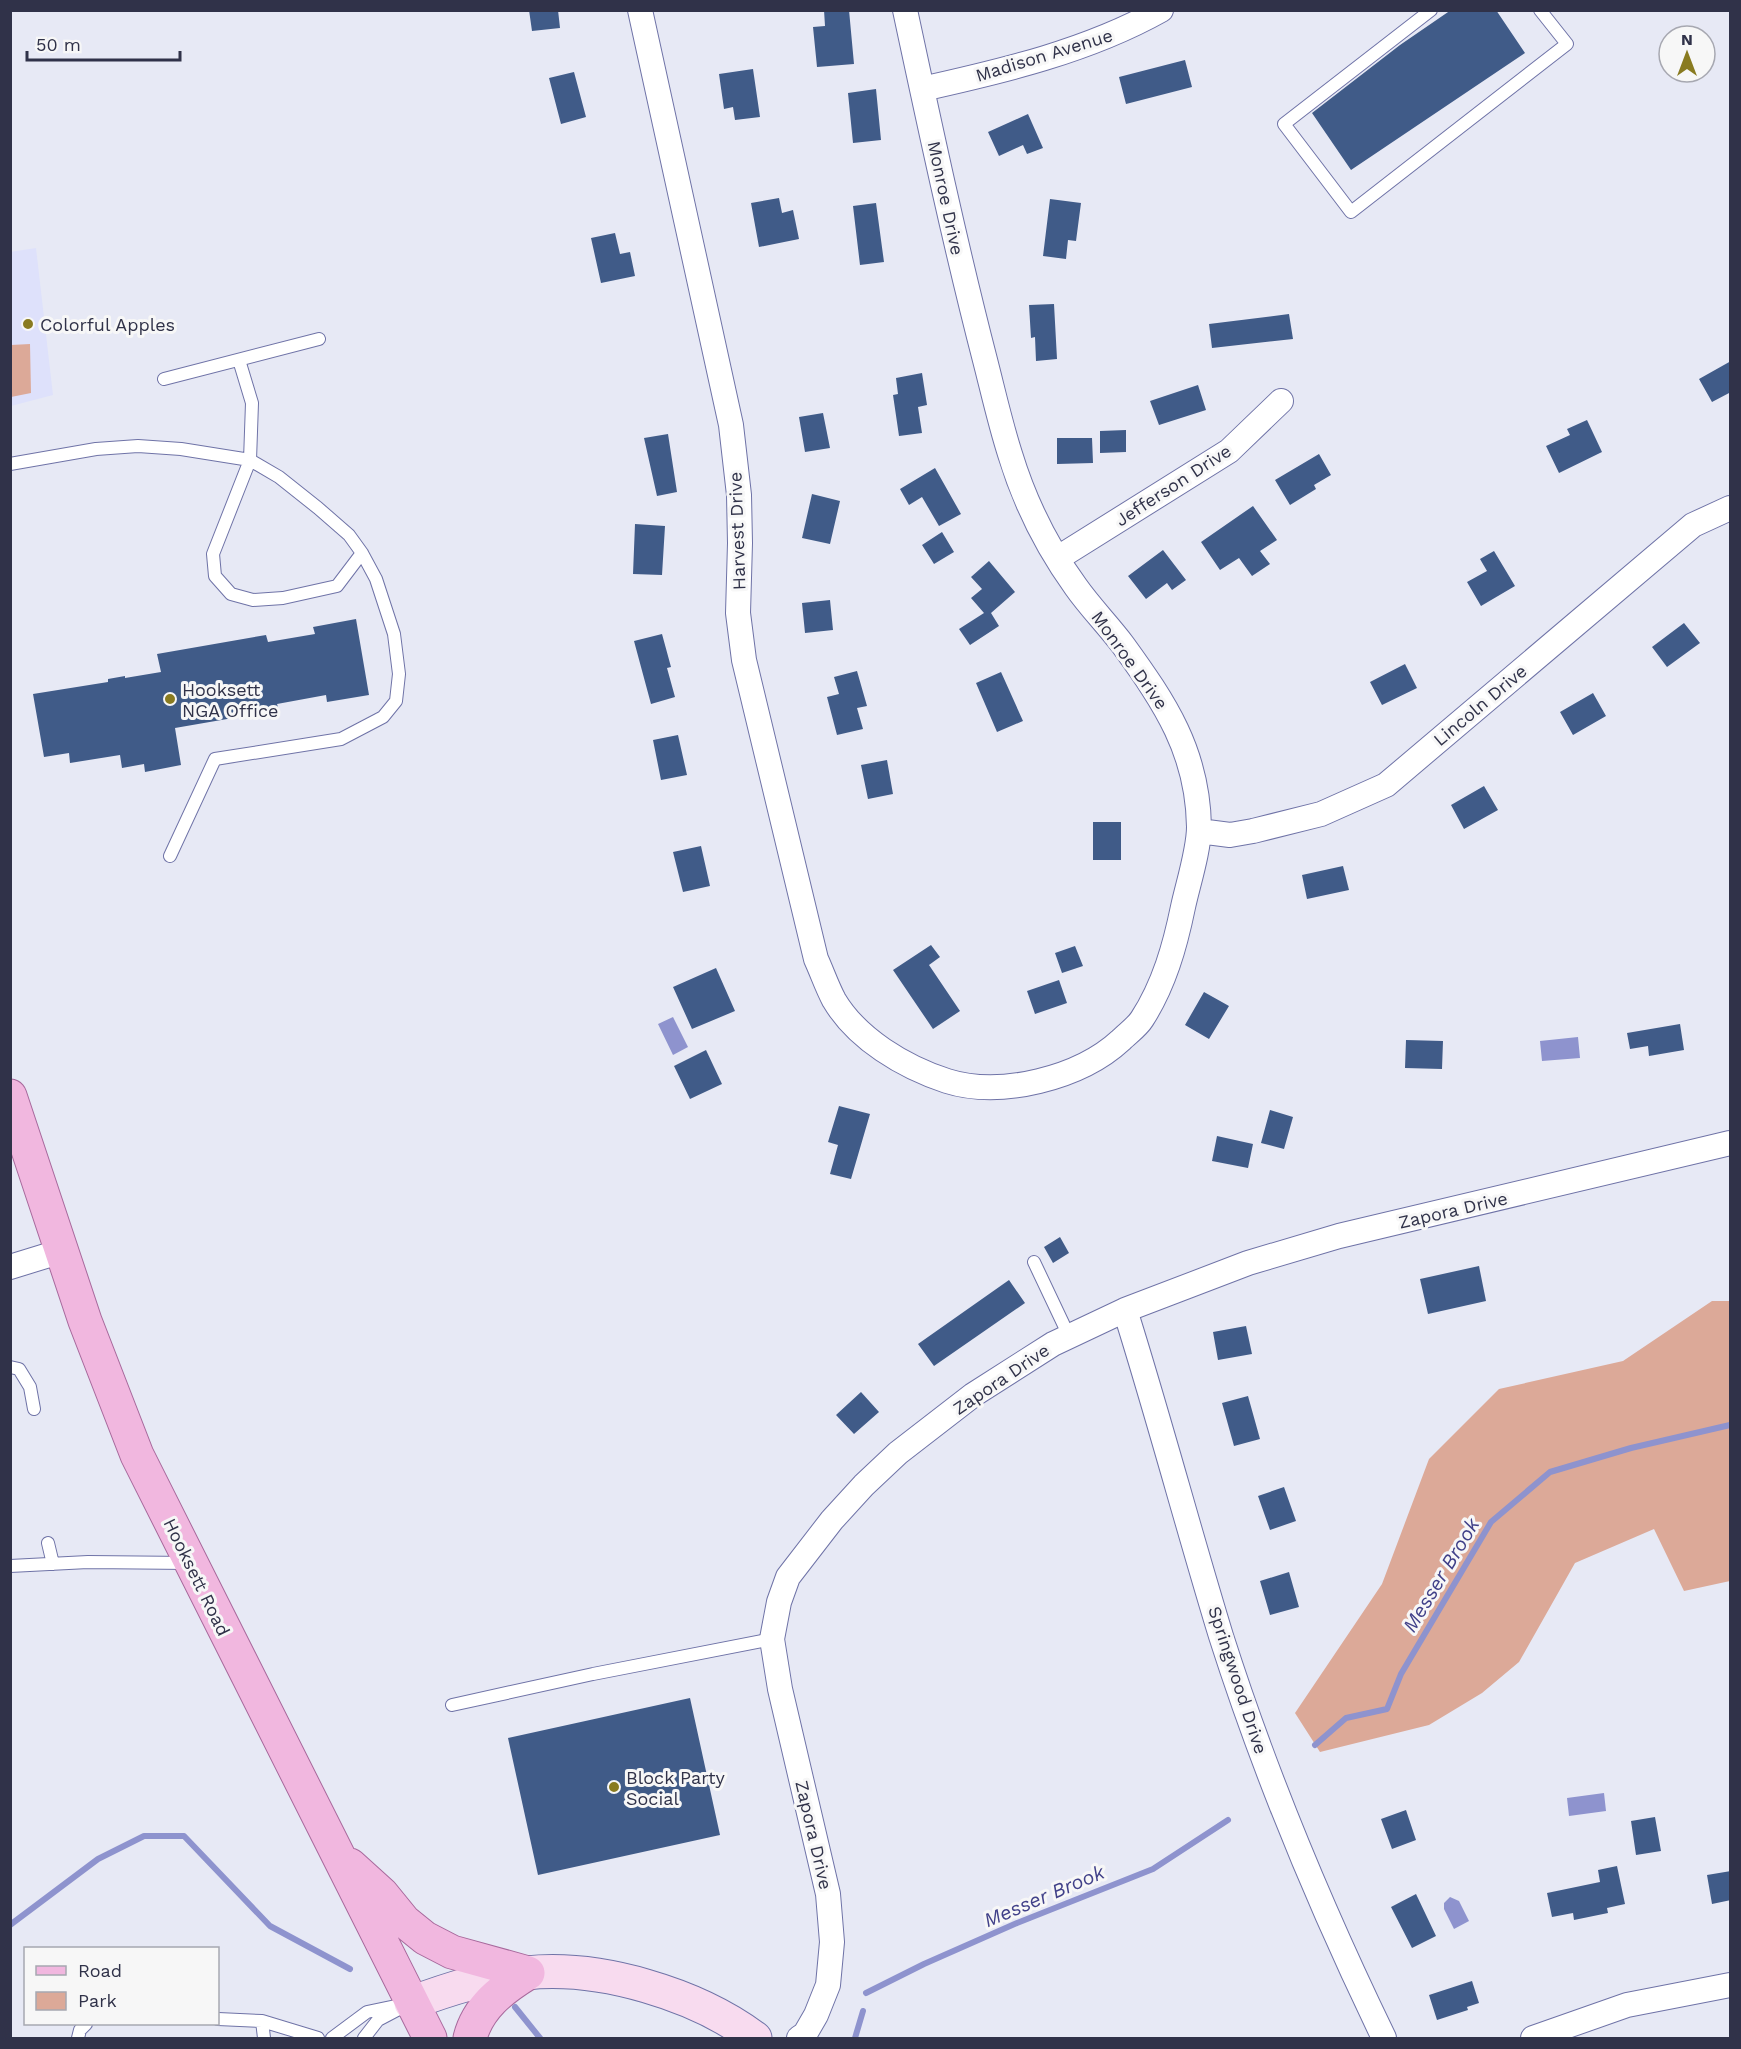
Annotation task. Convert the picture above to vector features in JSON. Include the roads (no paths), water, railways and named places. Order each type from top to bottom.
[{"type":"main road","name":"Hooksett Road","points":[[10,1096],[85,1321],[137,1455],[429,2038]]},
{"type":"main road","points":[[335,1852],[382,1894],[404,1921],[425,1938],[452,1952],[528,1973],[596,1976],[629,1981],[696,2004],[755,2038]]},
{"type":"main road","points":[[411,2003],[456,1987],[528,1973]]},
{"type":"main road","points":[[470,2038],[482,2012],[493,1998],[508,1985],[528,1973]]},
{"type":"street","name":"Harvest Drive","points":[[640,10],[730,425],[739,495],[738,614],[744,660],[816,959],[835,1002],[866,1038]]},
{"type":"street","name":"Monroe Drive","points":[[866,1038],[905,1064],[948,1081],[971,1086],[1018,1085],[1064,1075],[1106,1054],[1140,1021],[1162,980],[1178,935],[1199,831],[1192,766],[1175,723],[1122,644],[1076,587],[1058,558],[1026,499],[1010,455],[956,248],[905,10]]},
{"type":"street","name":"Madison Avenue","points":[[922,89],[1060,53],[1127,30],[1161,10]]},
{"type":"street","name":"Jefferson Drive","points":[[1058,558],[1229,451],[1281,400]]},
{"type":"street","name":"Lincoln Drive","points":[[1199,831],[1230,835],[1253,831],[1322,814],[1386,785],[1693,525],[1731,508]]},
{"type":"street","name":"Zapora Drive","points":[[800,2038],[805,2034],[816,2015],[828,1985],[832,1942],[828,1894],[780,1689],[772,1640],[779,1602],[788,1576],[832,1520],[864,1485],[898,1453],[973,1395],[1053,1344],[1125,1310],[1248,1263],[1339,1236],[1731,1143]]},
{"type":"street","points":[[10,1267],[62,1251]]},
{"type":"street","name":"Springwood Drive","points":[[1125,1310],[1222,1636],[1269,1772],[1340,1947],[1384,2038]]},
{"type":"street","points":[[1533,2038],[1627,2005],[1731,1985]]},
{"type":"lane","points":[[1431,10],[1284,124],[1352,212],[1566,44],[1540,10]]},
{"type":"lane","points":[[164,379],[319,339]]},
{"type":"lane","points":[[239,360],[252,403],[250,460],[213,554],[215,576],[231,594],[253,600],[283,598],[337,586],[362,553]]},
{"type":"lane","points":[[10,464],[86,450],[138,446],[181,449],[250,460],[279,477],[349,535],[376,579],[394,634],[399,674],[396,701],[383,717],[341,739],[215,759],[170,856]]},
{"type":"lane","points":[[1034,1262],[1070,1336]]},
{"type":"lane","points":[[10,1367],[19,1369],[30,1387],[34,1409]]},
{"type":"lane","points":[[48,1543],[53,1564]]},
{"type":"lane","points":[[10,1566],[190,1563]]},
{"type":"lane","points":[[452,1706],[593,1674],[772,1640]]},
{"type":"lane","points":[[332,2038],[367,2012],[411,2003]]},
{"type":"lane","points":[[364,2038],[378,2020],[411,2003]]},
{"type":"lane","points":[[219,2019],[262,2021],[318,2038]]},
{"type":"lane","points":[[262,2021],[264,2038]]},
{"type":"lane","points":[[78,2038],[80,2030],[85,2025]]},
{"type":"water","points":[[673,1017],[688,1047],[673,1055],[658,1024]]},
{"type":"water","points":[[1578,1037],[1580,1058],[1542,1061],[1540,1041]]},
{"type":"water","points":[[1604,1793],[1606,1811],[1569,1816],[1567,1798]]},
{"type":"water","points":[[1450,1897],[1459,1901],[1469,1921],[1454,1929],[1444,1909],[1444,1903]]},
{"type":"waterway","name":"Messer Brook","points":[[1315,1745],[1346,1718],[1387,1709],[1401,1674],[1491,1522],[1550,1472],[1631,1448],[1730,1425]]},
{"type":"waterway","name":"Messer Brook","points":[[866,1993],[924,1964],[1017,1923],[1153,1869],[1228,1820]]},
{"type":"waterway","name":"Messer Brook","points":[[10,1925],[98,1859],[144,1836],[184,1836],[270,1926],[350,1969]]},
{"type":"waterway","name":"Messer Brook","points":[[515,2007],[540,2038]]},
{"type":"waterway","name":"Messer Brook","points":[[855,2038],[863,2011]]},
{"type":"place","name":"Colorful Apples","points":[[28,324]]},
{"type":"place","name":"Hooksett NGA Office","points":[[170,699]]},
{"type":"place","name":"Block Party Social","points":[[614,1787]]}]
